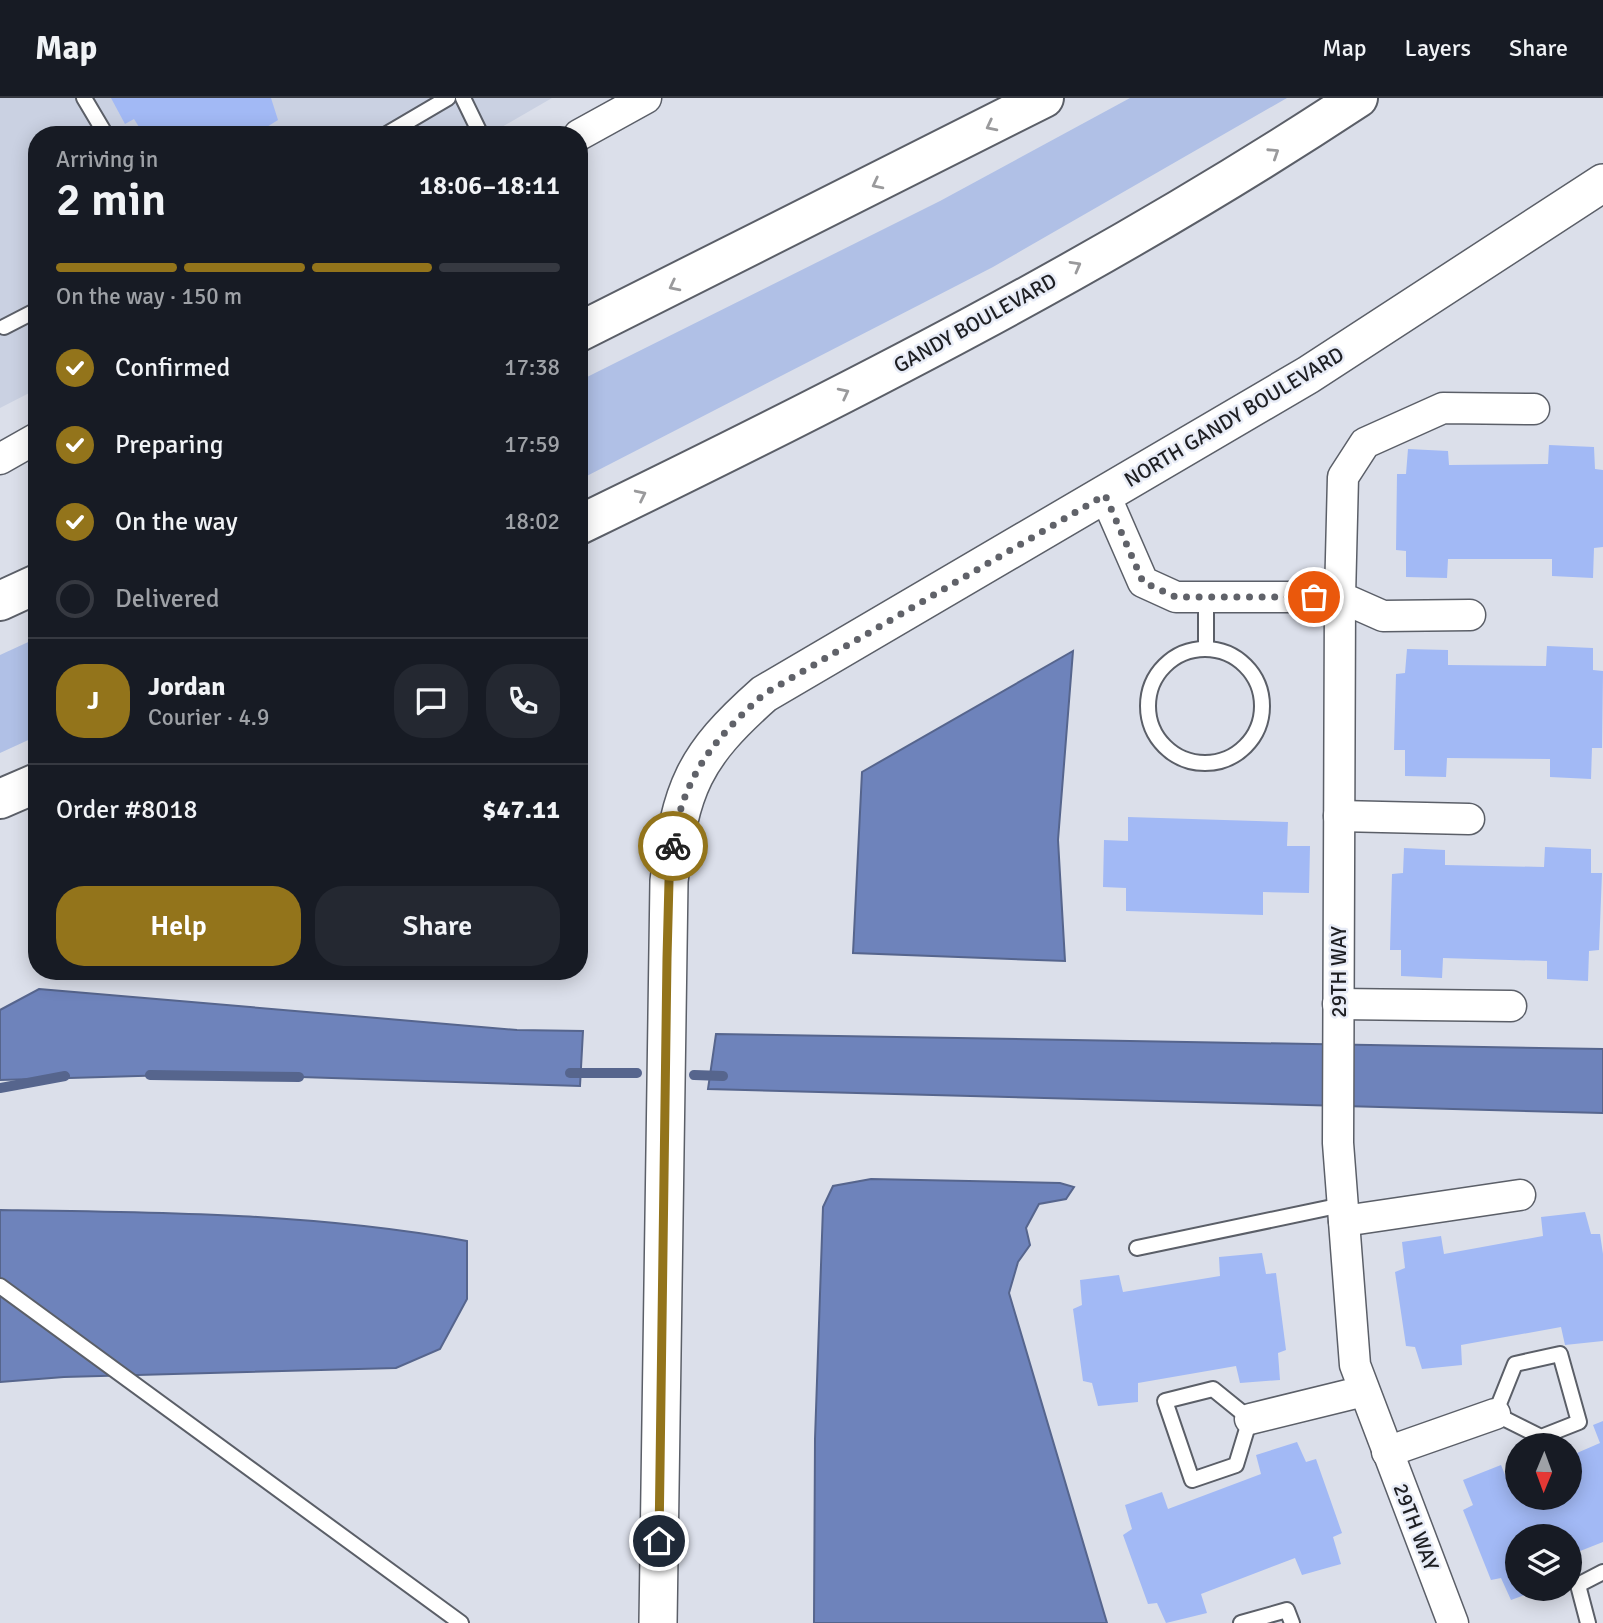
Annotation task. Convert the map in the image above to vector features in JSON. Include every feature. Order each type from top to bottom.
[{"type":"highway","points":[[588,327],[1044,98]]},
{"type":"highway","name":"GANDY BOULEVARD","points":[[588,521],[902,364],[1261,162],[1358,98]]},
{"type":"highway","points":[[0,601],[28,588]]},
{"type":"highway","points":[[0,799],[28,787]]},
{"type":"street","points":[[588,130],[646,98]]},
{"type":"street","name":"NORTH GANDY BOULEVARD","points":[[658,1623],[669,881],[676,822],[695,769],[728,726],[764,694],[1308,375],[1603,183]]},
{"type":"street","name":"29TH WAY","points":[[1453,1623],[1354,1365],[1338,1143],[1343,477],[1365,443],[1443,408],[1534,409]]},
{"type":"street","points":[[0,459],[28,443]]},
{"type":"street","points":[[1105,495],[1143,582],[1176,597],[1340,597],[1383,616],[1470,615]]},
{"type":"street","points":[[1339,816],[1469,819]]},
{"type":"street","points":[[1338,1004],[1511,1006]]},
{"type":"street","points":[[1343,1213],[1520,1195]]},
{"type":"street","points":[[1250,1419],[1364,1391]]},
{"type":"street","points":[[1387,1452],[1495,1414]]},
{"type":"lane","points":[[84,98],[101,126]]},
{"type":"lane","points":[[400,126],[448,98]]},
{"type":"lane","points":[[463,98],[477,126]]},
{"type":"lane","points":[[4,327],[28,315]]},
{"type":"lane","points":[[1206,597],[1206,649]]},
{"type":"lane","points":[[1206,649],[1224,652],[1241,662],[1253,676],[1261,692],[1262,711],[1258,729],[1248,745],[1233,756],[1215,762],[1196,763],[1178,757],[1163,745],[1153,729],[1148,711],[1153,683],[1170,661],[1187,652],[1206,649]]},
{"type":"lane","points":[[1137,1248],[1343,1213]]},
{"type":"lane","points":[[0,1286],[461,1623]]},
{"type":"lane","points":[[1560,1354],[1579,1422],[1541,1437],[1495,1414],[1515,1364],[1560,1354]]},
{"type":"lane","points":[[1213,1389],[1250,1419],[1237,1465],[1192,1480],[1165,1401],[1213,1389]]},
{"type":"lane","points":[[1588,1623],[1578,1585],[1603,1572]]},
{"type":"lane","points":[[1241,1623],[1287,1610],[1292,1623]]},
{"type":"shaded area","points":[[0,98],[552,98],[504,126],[28,126],[28,394],[0,408]]},
{"type":"shaded area","points":[[1130,98],[1287,98],[993,267],[588,475],[588,377],[940,201]]},
{"type":"shaded area","points":[[28,642],[28,740],[0,753],[0,655]]},
{"type":"shaded area","points":[[1073,651],[1058,840],[1065,961],[853,953],[862,772]]},
{"type":"shaded area","points":[[39,989],[517,1030],[583,1031],[580,1086],[207,1074],[0,1080],[0,1010]]},
{"type":"shaded area","points":[[716,1034],[1603,1049],[1603,1113],[708,1089]]},
{"type":"shaded area","points":[[871,1179],[1060,1183],[1074,1187],[1066,1199],[1039,1204],[1026,1228],[1030,1245],[1018,1262],[1009,1293],[1107,1623],[814,1623],[815,1439],[823,1207],[833,1186]]},
{"type":"shaded area","points":[[0,1210],[176,1213],[293,1219],[467,1241],[467,1299],[440,1349],[396,1368],[64,1377],[0,1382]]},
{"type":"building","points":[[111,98],[271,98],[278,120],[268,126],[138,126],[134,119],[125,124]]},
{"type":"building","points":[[1549,445],[1594,447],[1595,469],[1603,470],[1603,547],[1594,548],[1593,578],[1552,576],[1552,559],[1448,559],[1447,578],[1406,577],[1406,551],[1396,550],[1397,474],[1406,474],[1408,449],[1448,451],[1449,465],[1548,464]]},
{"type":"building","points":[[1547,646],[1593,648],[1593,670],[1603,671],[1602,748],[1592,748],[1591,779],[1550,777],[1550,759],[1447,758],[1446,777],[1405,776],[1405,750],[1394,750],[1396,674],[1405,673],[1407,649],[1448,650],[1448,665],[1546,666]]},
{"type":"building","points":[[1128,817],[1288,822],[1287,846],[1310,846],[1309,893],[1263,892],[1263,915],[1126,911],[1126,888],[1103,887],[1104,840],[1128,841]]},
{"type":"building","points":[[1545,847],[1591,849],[1591,873],[1602,873],[1599,950],[1589,951],[1588,981],[1547,979],[1547,961],[1443,958],[1442,978],[1401,976],[1401,950],[1390,950],[1392,874],[1403,873],[1404,848],[1445,850],[1445,865],[1544,867]]},
{"type":"building","points":[[1585,1212],[1591,1234],[1600,1234],[1603,1254],[1603,1341],[1565,1345],[1561,1327],[1461,1345],[1462,1365],[1422,1369],[1415,1347],[1406,1346],[1395,1272],[1405,1268],[1402,1242],[1441,1236],[1444,1254],[1543,1236],[1541,1217]]},
{"type":"building","points":[[1262,1253],[1266,1274],[1276,1273],[1286,1350],[1278,1353],[1280,1380],[1240,1383],[1236,1366],[1138,1383],[1138,1402],[1098,1406],[1092,1383],[1083,1381],[1073,1309],[1082,1305],[1080,1280],[1119,1275],[1123,1292],[1220,1276],[1219,1257]]},
{"type":"building","points":[[1603,1421],[1603,1542],[1582,1550],[1582,1524],[1505,1524],[1505,1587],[1501,1578],[1491,1580],[1463,1510],[1473,1505],[1463,1480],[1501,1465],[1505,1475],[1505,1510],[1582,1510],[1582,1451],[1600,1443],[1593,1425]]},
{"type":"building","points":[[1297,1442],[1306,1462],[1316,1459],[1342,1533],[1333,1537],[1341,1564],[1302,1575],[1295,1558],[1201,1594],[1207,1613],[1166,1623],[1157,1603],[1148,1604],[1123,1535],[1132,1529],[1125,1505],[1162,1492],[1168,1509],[1261,1474],[1256,1455]]},
{"type":"waterway","points":[[570,1073],[637,1073]]},
{"type":"waterway","points":[[150,1075],[299,1077]]},
{"type":"waterway","points":[[694,1075],[723,1076]]},
{"type":"waterway","points":[[0,1088],[65,1076]]},
{"type":"way so far","points":[[673,846],[676,822],[695,769],[728,726],[764,694],[1105,495],[1143,582],[1176,597],[1314,597]]},
{"type":"route","points":[[659,1541],[667,958],[669,881],[673,846]]}]
